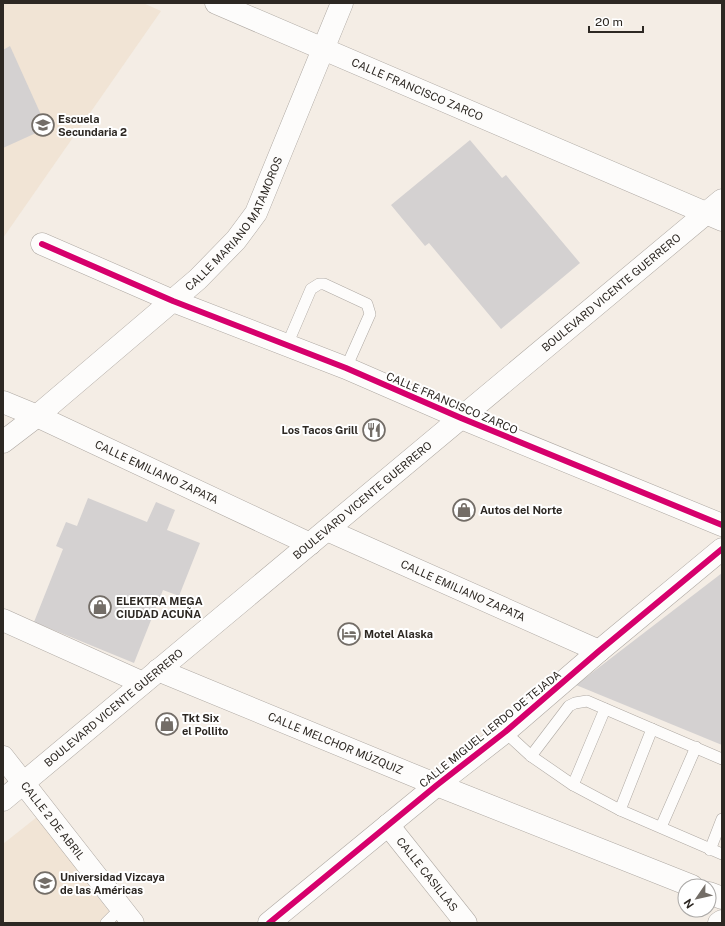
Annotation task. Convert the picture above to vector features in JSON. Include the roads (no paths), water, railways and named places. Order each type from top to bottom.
[{"type":"street","name":"CALLE FRANCISCO ZARCO","points":[[216,3],[324,50],[717,211]]},
{"type":"street","name":"CALLE MARIANO MATAMOROS","points":[[3,442],[37,416],[173,302],[236,240],[256,213],[342,3]]},
{"type":"street","name":"BOULEVARD VICENTE GUERRERO","points":[[3,800],[460,418],[717,211]]},
{"type":"street","name":"CALLE FRANCISCO ZARCO","points":[[42,244],[173,302],[346,368],[460,418],[722,525]]},
{"type":"street","name":"CALLE EMILIANO ZAPATA","points":[[3,402],[37,416],[310,544]]},
{"type":"street","name":"CALLE EMILIANO ZAPATA","points":[[327,530],[599,651]]},
{"type":"street","name":"CALLE MIGUEL LERDO DE TEJADA","points":[[269,923],[437,785],[505,732],[599,651],[722,549]]},
{"type":"street","name":"CALLE MELCHOR MÚZQUIZ","points":[[3,620],[437,785],[677,880]]},
{"type":"street","name":"CALLE 2 DE ABRIL","points":[[3,757],[127,915]]},
{"type":"street","name":"CALLE CASILLAS","points":[[388,825],[466,923]]},
{"type":"lane","points":[[287,345],[311,289],[319,284],[324,284],[367,304],[369,310],[370,314],[346,368]]},
{"type":"lane","points":[[531,756],[570,706],[587,701],[722,759]]},
{"type":"lane","points":[[573,785],[604,709]]},
{"type":"lane","points":[[620,810],[652,729]]},
{"type":"lane","points":[[505,732],[531,756],[573,785],[620,810],[722,854]]},
{"type":"lane","points":[[660,827],[696,747]]},
{"type":"lane","points":[[710,850],[722,820]]},
{"type":"lane","points":[[106,923],[127,915]]},
{"type":"place","name":"Escuela Secundaria 2","points":[[43,125]]},
{"type":"place","name":"Los Tacos Grill","points":[[374,430]]},
{"type":"place","name":"Autos del Norte","points":[[464,510]]},
{"type":"place","name":"ELEKTRA MEGA CIUDAD ACUÑA","points":[[100,607]]},
{"type":"place","name":"Motel Alaska","points":[[349,634]]},
{"type":"place","name":"Tkt Six el Pollito","points":[[167,724]]},
{"type":"place","name":"Universidad Vizcaya de las Américas","points":[[45,883]]}]
